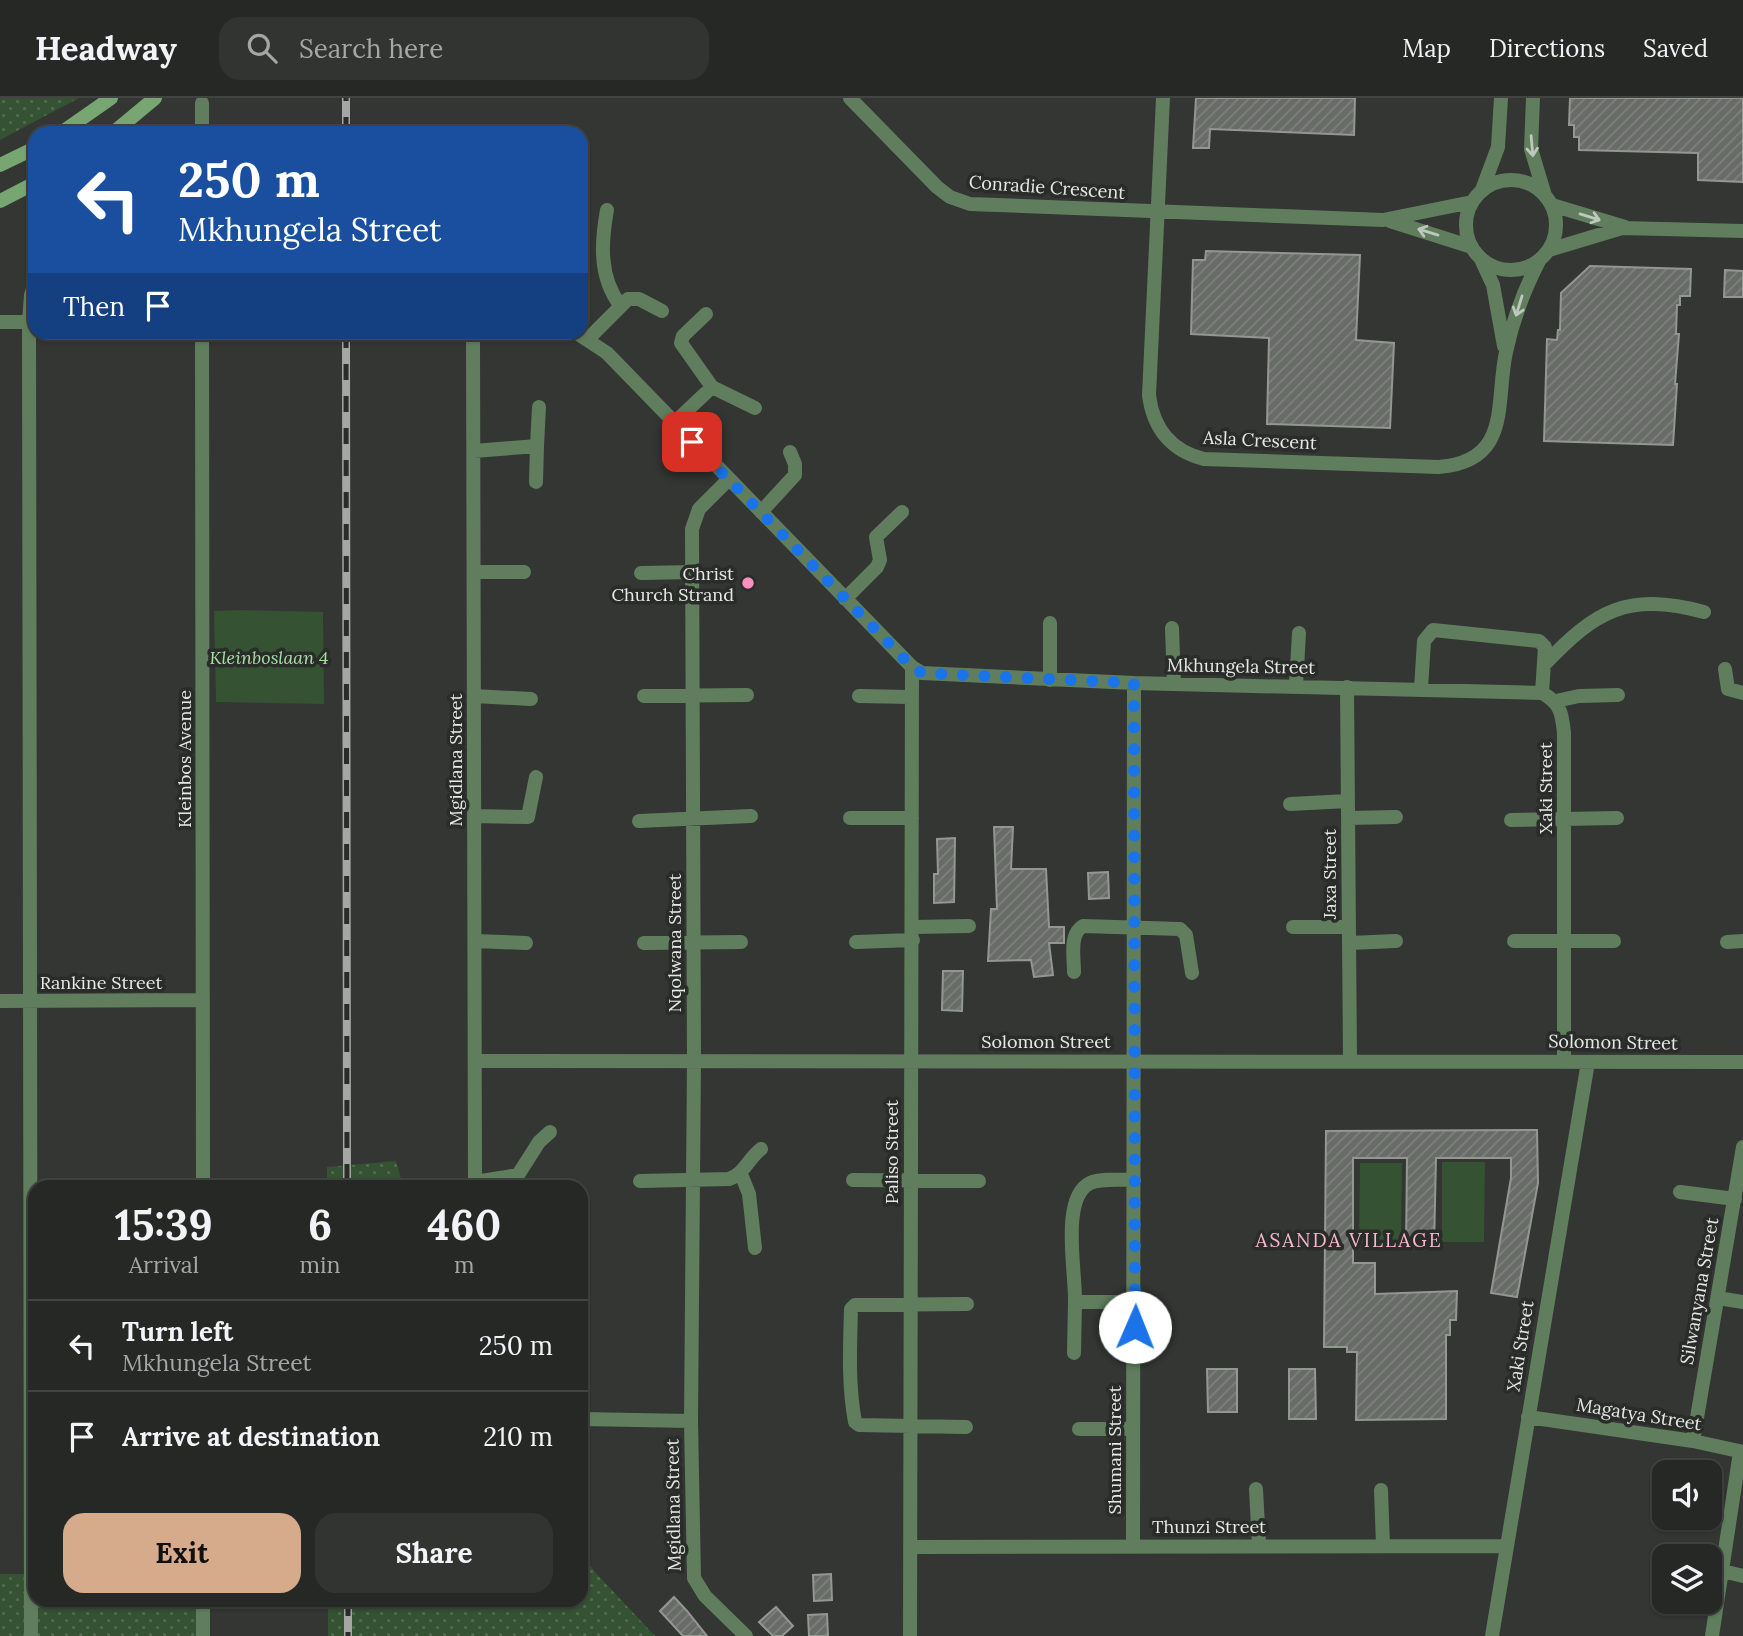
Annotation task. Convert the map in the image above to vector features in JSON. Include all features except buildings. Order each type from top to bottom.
[{"type":"main road","points":[[71,126],[111,98]]},
{"type":"main road","points":[[121,126],[155,98]]},
{"type":"main road","points":[[0,165],[28,151]]},
{"type":"main road","points":[[0,201],[28,187]]},
{"type":"street","name":"Conradie Crescent","points":[[850,98],[937,187],[960,201],[1158,213],[1383,220],[1472,202]]},
{"type":"street","points":[[1158,213],[1163,98]]},
{"type":"street","points":[[1482,190],[1498,147],[1501,98]]},
{"type":"street","points":[[1533,98],[1531,149],[1544,192],[1552,205],[1556,228],[1549,250],[1539,261],[1525,268],[1510,270],[1494,267],[1477,253],[1466,226],[1472,202],[1482,190],[1495,182],[1519,180],[1544,192]]},
{"type":"street","points":[[202,103],[202,126]]},
{"type":"street","points":[[1552,205],[1625,228],[1743,232]]},
{"type":"street","points":[[607,210],[602,254],[608,283],[620,305]]},
{"type":"street","name":"Asla Crescent","points":[[1158,213],[1150,408],[1168,440],[1194,457],[1439,467],[1460,463],[1479,452],[1497,427],[1505,354],[1521,298],[1539,261]]},
{"type":"street","name":"Conradie Crescent","points":[[1383,220],[1477,253]]},
{"type":"street","points":[[1549,250],[1625,228]]},
{"type":"street","name":"Asla Crescent","points":[[1477,253],[1498,305],[1505,354]]},
{"type":"street","points":[[588,330],[628,299],[639,299],[662,311]]},
{"type":"street","points":[[706,314],[681,342],[712,387],[755,408]]},
{"type":"street","points":[[0,323],[28,322]]},
{"type":"street","points":[[29,1180],[32,340]]},
{"type":"street","name":"Kleinbos Avenue","points":[[202,340],[203,1180]]},
{"type":"street","name":"Mgidlana Street","points":[[473,340],[475,1180]]},
{"type":"street","points":[[588,340],[607,354],[912,667]]},
{"type":"street","points":[[674,423],[712,387]]},
{"type":"street","points":[[536,482],[539,407]]},
{"type":"street","points":[[474,452],[537,446]]},
{"type":"street","points":[[761,512],[794,475],[795,464],[790,453]]},
{"type":"street","name":"Nqolwana Street","points":[[691,1421],[694,1060],[692,529],[696,514],[729,479]]},
{"type":"street","points":[[845,599],[880,560],[876,537],[902,512]]},
{"type":"street","points":[[474,572],[524,572]]},
{"type":"street","points":[[641,573],[693,572]]},
{"type":"street","points":[[1544,665],[1578,630],[1599,616],[1647,603],[1704,612]]},
{"type":"street","points":[[1050,623],[1050,680]]},
{"type":"street","points":[[1171,628],[1174,684]]},
{"type":"street","points":[[1421,689],[1424,641],[1433,630],[1539,641],[1545,647],[1542,693],[1556,701],[1579,696],[1618,695]]},
{"type":"street","points":[[1296,686],[1299,633]]},
{"type":"street","name":"Mkhungela Street","points":[[912,667],[922,673],[938,675],[1050,680],[1542,693]]},
{"type":"street","name":"Paliso Street","points":[[910,1636],[912,667]]},
{"type":"street","points":[[1725,669],[1728,690],[1743,693]]},
{"type":"street","name":"Shumani Street","points":[[1133,1545],[1134,683]]},
{"type":"street","name":"Jaxa Street","points":[[1348,687],[1350,1060]]},
{"type":"street","points":[[644,696],[747,695]]},
{"type":"street","points":[[474,696],[531,699]]},
{"type":"street","points":[[859,696],[910,697]]},
{"type":"street","name":"Xaki Street","points":[[1556,701],[1562,714],[1564,733],[1564,1060]]},
{"type":"street","points":[[474,816],[528,817],[536,778]]},
{"type":"street","points":[[1290,804],[1348,801]]},
{"type":"street","points":[[639,821],[751,816]]},
{"type":"street","points":[[1348,817],[1396,817]]},
{"type":"street","points":[[850,818],[912,818]]},
{"type":"street","points":[[1511,820],[1617,818]]},
{"type":"street","points":[[856,943],[969,926]]},
{"type":"street","points":[[1074,972],[1074,940],[1079,928],[1176,927],[1184,931],[1192,973]]},
{"type":"street","points":[[1293,927],[1349,927]]},
{"type":"street","points":[[475,941],[526,943]]},
{"type":"street","points":[[1349,943],[1396,941]]},
{"type":"street","points":[[1514,941],[1614,941]]},
{"type":"street","points":[[1727,942],[1743,941]]},
{"type":"street","points":[[644,943],[741,942]]},
{"type":"street","name":"Rankine Street","points":[[0,1001],[203,1000]]},
{"type":"street","name":"Solomon Street","points":[[475,1061],[1743,1062]]},
{"type":"street","name":"Xaki Street","points":[[1492,1636],[1588,1062]]},
{"type":"street","points":[[495,1180],[519,1175],[527,1167],[539,1142],[550,1132]]},
{"type":"street","name":"Silwanyana Street","points":[[1693,1441],[1743,1147]]},
{"type":"street","points":[[640,1181],[729,1179],[741,1174],[749,1159],[761,1149]]},
{"type":"street","points":[[741,1174],[749,1195],[755,1248]]},
{"type":"street","points":[[853,1180],[979,1181]]},
{"type":"street","points":[[1074,1353],[1072,1220],[1076,1197],[1094,1182],[1133,1180]]},
{"type":"street","points":[[1680,1192],[1735,1199]]},
{"type":"street","points":[[1718,1298],[1743,1302]]},
{"type":"street","points":[[966,1427],[863,1427],[855,1422],[849,1357],[852,1307],[911,1302],[967,1304]]},
{"type":"street","points":[[1075,1302],[1135,1302]]},
{"type":"street","name":"Magatya Street","points":[[1528,1417],[1693,1441],[1741,1452]]},
{"type":"street","name":"Mgidlana Street","points":[[588,1419],[691,1421],[694,1578],[705,1597],[746,1636]]},
{"type":"street","points":[[1079,1429],[1133,1429]]},
{"type":"street","points":[[1721,1544],[1741,1452]]},
{"type":"street","points":[[1256,1489],[1259,1545]]},
{"type":"street","points":[[1381,1490],[1383,1545]]},
{"type":"street","name":"Thunzi Street","points":[[912,1547],[1506,1546]]},
{"type":"street","points":[[1722,1571],[1743,1576]]},
{"type":"street","points":[[31,1607],[31,1636]]},
{"type":"street","points":[[203,1607],[203,1636]]},
{"type":"street","points":[[1712,1636],[1713,1614]]},
{"type":"green space","points":[[0,98],[79,98],[0,140]]},
{"type":"green space","name":"Kleinboslaan 4","points":[[214,611],[323,612],[324,704],[216,702]]},
{"type":"green space","points":[[396,1161],[401,1180],[327,1180],[327,1167]]},
{"type":"green space","points":[[1442,1162],[1485,1162],[1484,1242],[1442,1242]]},
{"type":"green space","points":[[1360,1163],[1402,1163],[1401,1243],[1359,1243]]},
{"type":"green space","points":[[588,1562],[655,1636],[328,1636],[328,1607],[588,1607]]},
{"type":"green space","points":[[0,1574],[28,1574],[28,1607],[203,1607],[203,1636],[0,1636]]},
{"type":"railway","points":[[346,98],[346,126]]},
{"type":"railway","points":[[346,340],[347,1180]]},
{"type":"railway","points":[[348,1607],[348,1636]]},
{"type":"place","name":"Christ Church Strand","points":[[748,583]]},
{"type":"district","name":"ASANDA VILLAGE","points":[[1349,1240]]},
{"type":"route","points":[[692,442],[912,667],[922,673],[1134,683],[1135,1327]]}]
